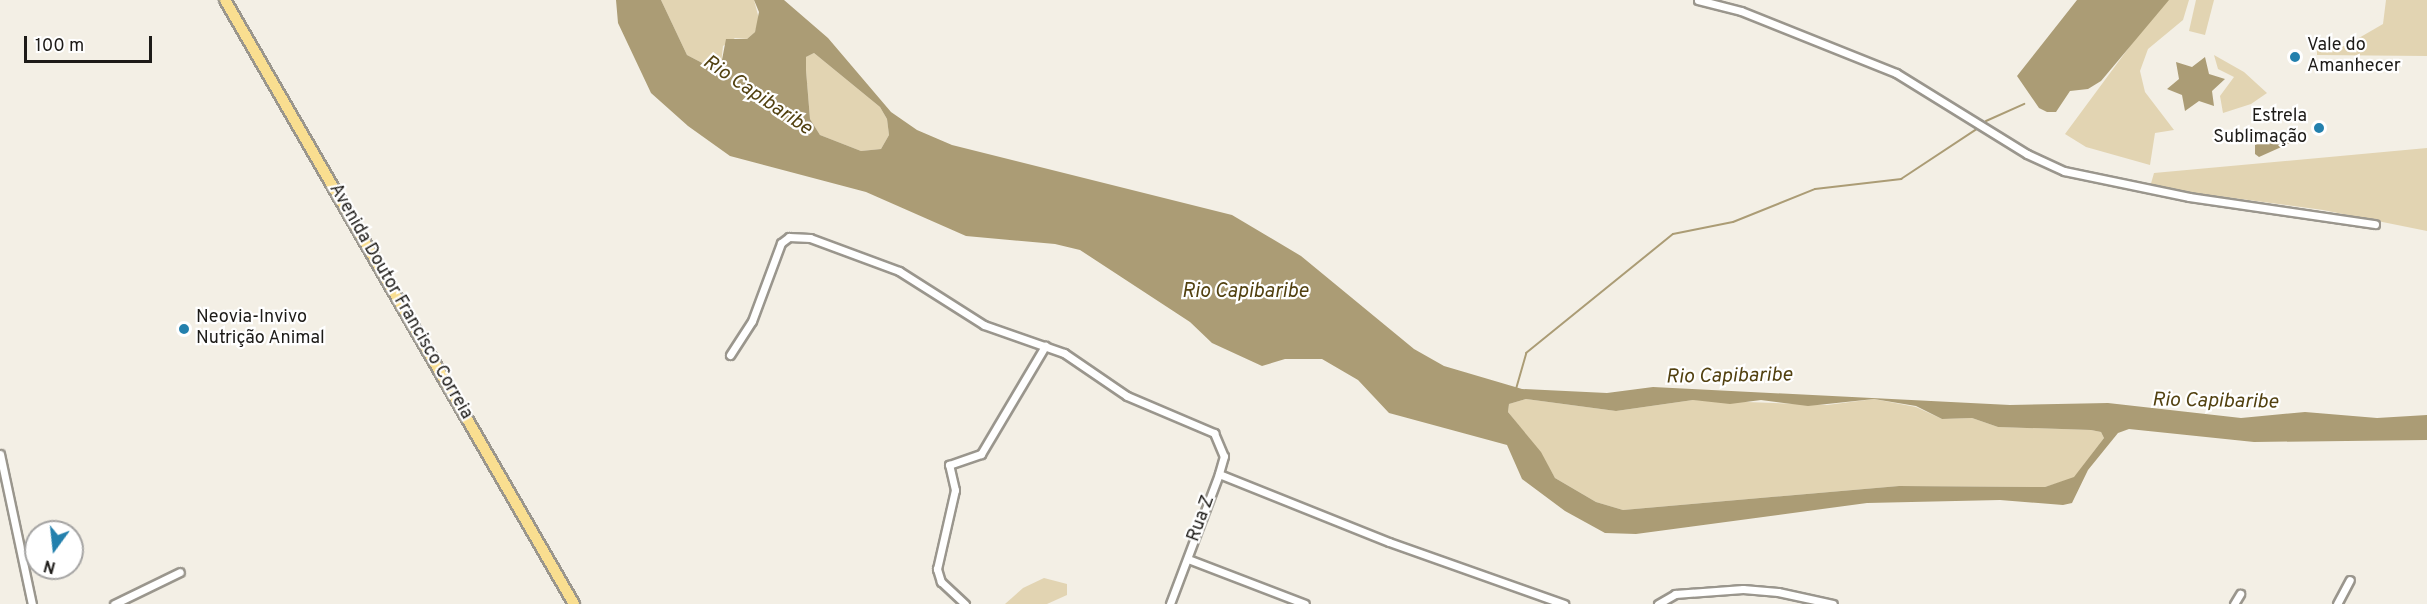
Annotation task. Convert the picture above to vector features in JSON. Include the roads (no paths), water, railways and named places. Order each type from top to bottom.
[{"type":"main road","name":"Avenida Doutor Francisco Correia","points":[[225,0],[574,604]]},
{"type":"street","points":[[1698,0],[1741,10],[1896,73],[2015,147],[2064,171],[2189,198],[2375,224]]},
{"type":"street","points":[[730,355],[752,321],[781,243],[796,236],[899,271],[984,325],[1045,346],[981,454],[949,465],[956,490],[937,569],[941,582],[966,604]]},
{"type":"street","name":"Rua Z","points":[[1045,346],[1092,368],[1127,396],[1214,434],[1224,456],[1170,604]]},
{"type":"street","points":[[0,454],[32,604]]},
{"type":"street","points":[[1219,474],[1389,542],[1564,604]]},
{"type":"street","points":[[1188,559],[1305,604]]},
{"type":"street","points":[[114,604],[180,572]]},
{"type":"street","points":[[2337,604],[2350,579]]},
{"type":"street","points":[[1658,604],[1666,596],[1743,589],[1833,604]]},
{"type":"street","points":[[2234,604],[2240,594]]},
{"type":"water","name":"Rio Capibaribe","points":[[616,0],[661,0],[687,55],[708,66],[721,65],[726,39],[747,39],[755,32],[759,12],[754,0],[784,0],[828,38],[891,112],[917,130],[952,145],[1232,215],[1301,256],[1414,349],[1444,366],[1522,389],[1607,393],[1653,387],[2010,405],[2108,403],[2241,418],[2305,412],[2377,418],[2427,415],[2427,440],[2254,442],[2129,429],[2118,433],[2088,470],[2072,503],[2063,505],[2000,500],[1867,503],[1636,534],[1605,533],[1565,511],[1522,479],[1507,445],[1389,413],[1358,380],[1322,359],[1285,359],[1262,366],[1212,343],[1190,322],[1080,250],[1055,244],[966,236],[866,192],[730,156],[688,126],[651,93],[618,23]],"holes":[[[814,53],[880,107],[887,119],[889,135],[881,149],[861,151],[820,135],[810,119],[806,70],[806,57]],[[1526,399],[1616,411],[1693,400],[1730,404],[1761,400],[1808,406],[1874,399],[1916,406],[1942,419],[1972,418],[1998,427],[2091,430],[2101,432],[2104,438],[2074,477],[2045,487],[1899,486],[1623,510],[1596,502],[1555,478],[1541,452],[1508,412],[1509,404]]]},
{"type":"water","points":[[2077,0],[2169,0],[2101,81],[2088,89],[2070,91],[2056,112],[2047,112],[2039,108],[2017,76]]},
{"type":"water","points":[[2205,57],[2209,74],[2225,79],[2212,91],[2214,106],[2199,101],[2185,111],[2182,95],[2167,89],[2179,79],[2176,62],[2192,67]]},
{"type":"water","points":[[2285,131],[2290,143],[2259,157],[2255,154],[2255,145]]},
{"type":"waterway","points":[[1986,121],[2024,104]]},
{"type":"waterway","points":[[1516,389],[1526,353],[1673,234],[1733,222],[1815,189],[1901,179],[1980,127]]},
{"type":"place","name":"Vale do Amanhecer","points":[[2295,57]]},
{"type":"place","name":"Estrela Sublimação","points":[[2319,128]]},
{"type":"place","name":"Neovia-Invivo Nutrição Animal","points":[[184,329]]}]
